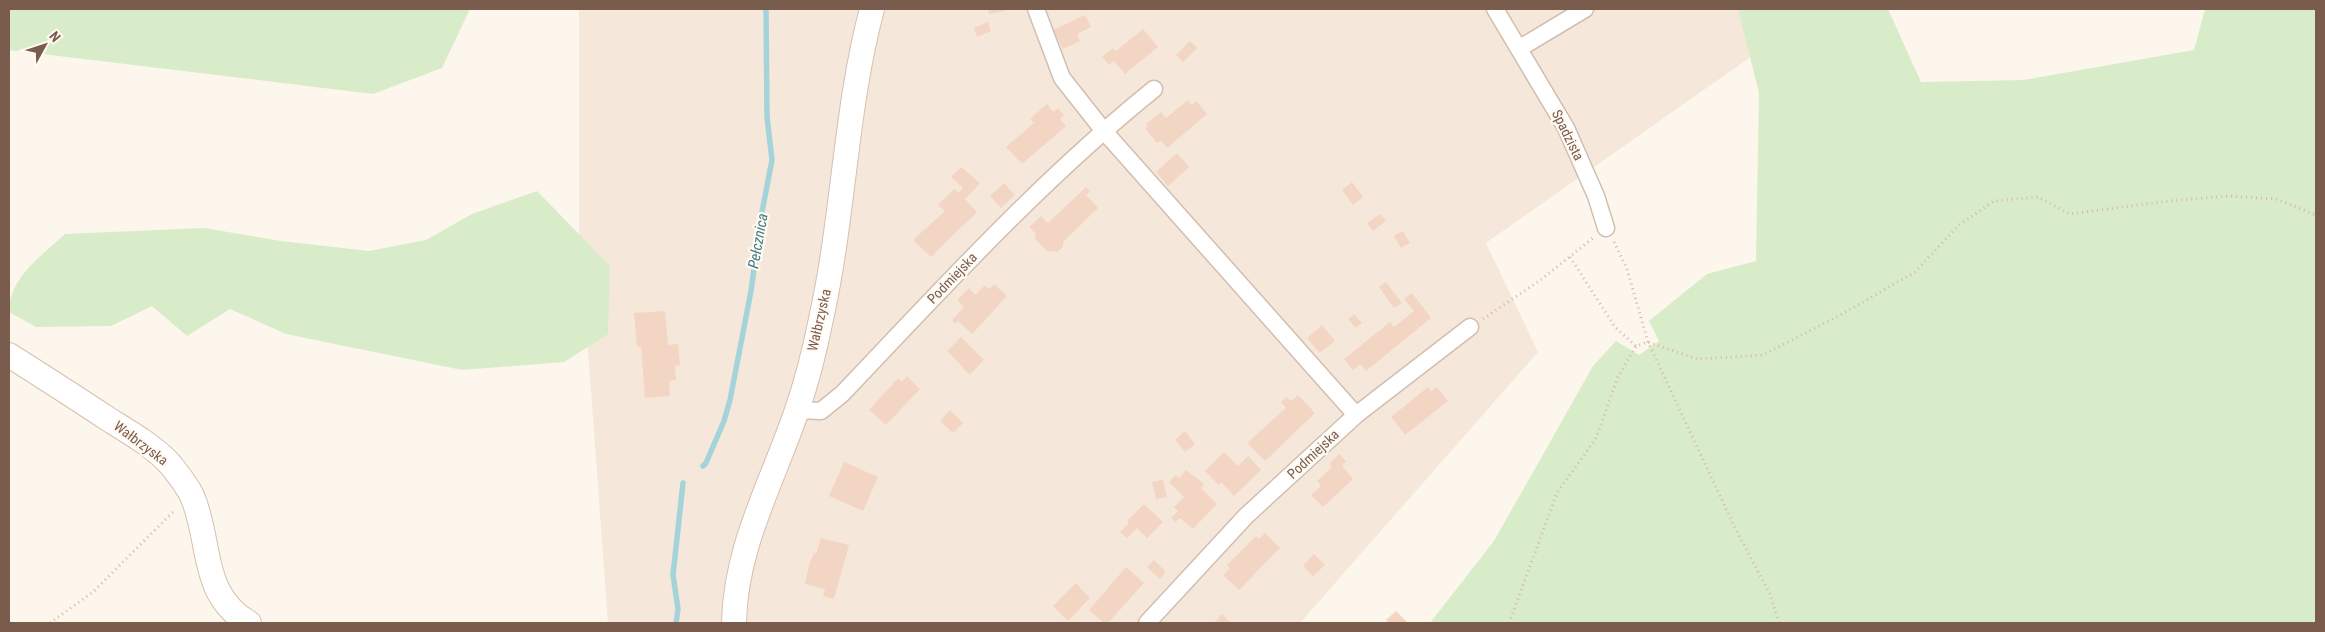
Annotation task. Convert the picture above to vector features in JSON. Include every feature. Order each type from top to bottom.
[{"type":"main road","name":"Wałbrzyska","points":[[734,623],[734,601],[745,547],[797,410],[821,319],[839,221],[862,45],[872,9]]},
{"type":"main road","name":"Wałbrzyska","points":[[9,355],[140,440],[169,464],[191,495],[201,526],[207,565],[216,590],[238,617],[249,623]]},
{"type":"street","points":[[1036,9],[1062,78],[1103,130],[1356,414]]},
{"type":"street","name":"Spadzista","points":[[1496,9],[1566,128],[1596,196],[1606,228]]},
{"type":"street","points":[[1520,48],[1585,9]]},
{"type":"street","name":"Podmiejska","points":[[797,410],[821,411],[842,394],[1011,216],[1103,130],[1154,89]]},
{"type":"street","name":"Podmiejska","points":[[1147,623],[1246,516],[1356,414],[1470,327]]},
{"type":"path","points":[[1509,623],[1558,493],[1596,438],[1618,377],[1636,346],[1648,342],[1697,359],[1763,355],[1842,314],[1916,272],[1959,225],[1994,201],[2038,197],[2070,214],[2169,201],[2228,196],[2276,199],[2316,215]]},
{"type":"path","points":[[1470,327],[1542,280],[1606,228],[1627,269],[1648,342],[1727,512],[1770,594],[1779,623]]},
{"type":"path","points":[[1570,257],[1615,327],[1636,346]]},
{"type":"path","points":[[50,623],[94,592],[191,495]]},
{"type":"shaded area","points":[[579,9],[1738,9],[1759,51],[1486,243],[1538,352],[1300,623],[608,623],[579,227]]},
{"type":"green space","points":[[9,9],[470,9],[442,68],[373,94],[9,50]]},
{"type":"green space","points":[[1738,9],[1888,9],[1921,82],[2024,80],[2194,50],[2205,9],[2316,9],[2316,623],[1430,623],[1494,541],[1593,366],[1616,341],[1639,355],[1659,341],[1649,321],[1707,274],[1756,261],[1759,93]]},
{"type":"green space","points":[[537,191],[610,266],[608,334],[564,362],[462,370],[286,334],[230,309],[187,336],[152,306],[111,326],[36,327],[9,312],[11,299],[21,277],[65,234],[204,228],[281,241],[369,251],[426,240],[472,214]]},
{"type":"building","points":[[988,9],[1008,9],[1008,10],[989,14]]},
{"type":"building","points":[[1085,15],[1091,27],[1077,34],[1080,41],[1063,49],[1053,30]]},
{"type":"building","points":[[988,22],[991,31],[977,37],[974,28]]},
{"type":"building","points":[[1143,29],[1158,47],[1125,74],[1114,61],[1109,65],[1102,57],[1113,48],[1116,51]]},
{"type":"building","points":[[1190,41],[1197,48],[1183,62],[1176,55]]},
{"type":"building","points":[[1188,100],[1191,105],[1196,101],[1207,114],[1167,148],[1161,141],[1157,143],[1145,129],[1148,126],[1146,124],[1161,112],[1166,118]]},
{"type":"building","points":[[1047,104],[1053,112],[1058,108],[1064,115],[1060,119],[1066,126],[1022,164],[1006,147],[1034,123],[1030,119]]},
{"type":"building","points":[[1177,153],[1189,167],[1168,186],[1156,172]]},
{"type":"building","points":[[961,167],[980,183],[965,199],[977,212],[931,257],[913,240],[945,211],[938,205],[954,189],[959,193],[963,188],[951,177]]},
{"type":"building","points":[[1352,182],[1363,197],[1353,205],[1342,190]]},
{"type":"building","points":[[1004,183],[1015,195],[1001,208],[990,196]]},
{"type":"building","points":[[1086,187],[1090,191],[1086,195],[1098,208],[1063,242],[1063,247],[1057,252],[1047,251],[1035,239],[1036,234],[1029,227],[1041,216],[1048,223]]},
{"type":"building","points":[[1380,214],[1386,221],[1373,231],[1367,223]]},
{"type":"building","points":[[1403,231],[1410,243],[1401,248],[1394,236]]},
{"type":"building","points":[[1386,282],[1402,303],[1394,308],[1379,287]]},
{"type":"building","points":[[994,284],[1007,296],[972,334],[958,321],[955,324],[952,320],[964,307],[957,300],[969,288],[975,295],[985,285],[989,289]]},
{"type":"building","points":[[1412,293],[1431,318],[1366,371],[1360,364],[1353,370],[1344,359],[1390,322],[1394,327],[1414,311],[1404,299]]},
{"type":"building","points":[[665,311],[668,345],[678,344],[680,365],[675,366],[676,380],[669,381],[670,396],[645,398],[641,347],[637,347],[634,313]]},
{"type":"building","points":[[1354,314],[1362,323],[1356,328],[1348,319]]},
{"type":"building","points":[[1322,325],[1335,341],[1320,353],[1307,338]]},
{"type":"building","points":[[961,337],[984,360],[970,375],[947,351]]},
{"type":"building","points":[[907,376],[920,389],[886,425],[869,410],[898,378],[902,382]]},
{"type":"building","points":[[1428,387],[1431,391],[1437,387],[1448,401],[1405,435],[1391,417]]},
{"type":"building","points":[[1298,395],[1315,413],[1265,461],[1247,443],[1286,408],[1281,402],[1286,397],[1291,401]]},
{"type":"building","points":[[950,410],[963,423],[953,433],[940,421]]},
{"type":"building","points":[[1185,431],[1195,444],[1185,452],[1175,440]]},
{"type":"building","points":[[1224,452],[1238,466],[1248,456],[1261,470],[1234,496],[1221,482],[1219,485],[1205,471]]},
{"type":"building","points":[[1339,454],[1346,461],[1342,466],[1353,479],[1323,507],[1311,495],[1321,486],[1317,481],[1332,467],[1329,464]]},
{"type":"building","points":[[844,462],[878,477],[863,511],[829,496]]},
{"type":"building","points":[[1186,470],[1204,484],[1201,488],[1217,504],[1193,529],[1180,518],[1175,522],[1171,518],[1178,511],[1174,507],[1184,497],[1169,482],[1176,475],[1179,478]]},
{"type":"building","points":[[1163,480],[1167,497],[1156,499],[1152,482]]},
{"type":"building","points":[[1144,504],[1163,522],[1147,538],[1137,528],[1127,538],[1120,532],[1129,523],[1127,521]]},
{"type":"building","points":[[1265,533],[1280,548],[1239,590],[1223,575],[1230,568],[1227,565],[1256,536],[1259,539]]},
{"type":"building","points":[[821,538],[849,545],[834,599],[823,596],[825,589],[805,584],[809,565],[814,553],[816,554]]},
{"type":"building","points":[[1314,554],[1325,565],[1313,576],[1303,566]]},
{"type":"building","points":[[1154,560],[1166,572],[1160,579],[1147,567]]},
{"type":"building","points":[[1126,567],[1144,583],[1108,623],[1104,623],[1089,610]]},
{"type":"building","points":[[1076,583],[1090,598],[1068,621],[1053,606]]},
{"type":"building","points":[[1396,611],[1408,623],[1389,623],[1386,620]]},
{"type":"building","points":[[1222,614],[1231,623],[1215,622]]},
{"type":"waterway","name":"Pełcznica","points":[[703,466],[724,421],[730,400],[751,291],[761,217],[772,160],[767,117],[766,9]]},
{"type":"waterway","name":"Pełcznica","points":[[676,623],[678,609],[673,575],[683,483]]}]
